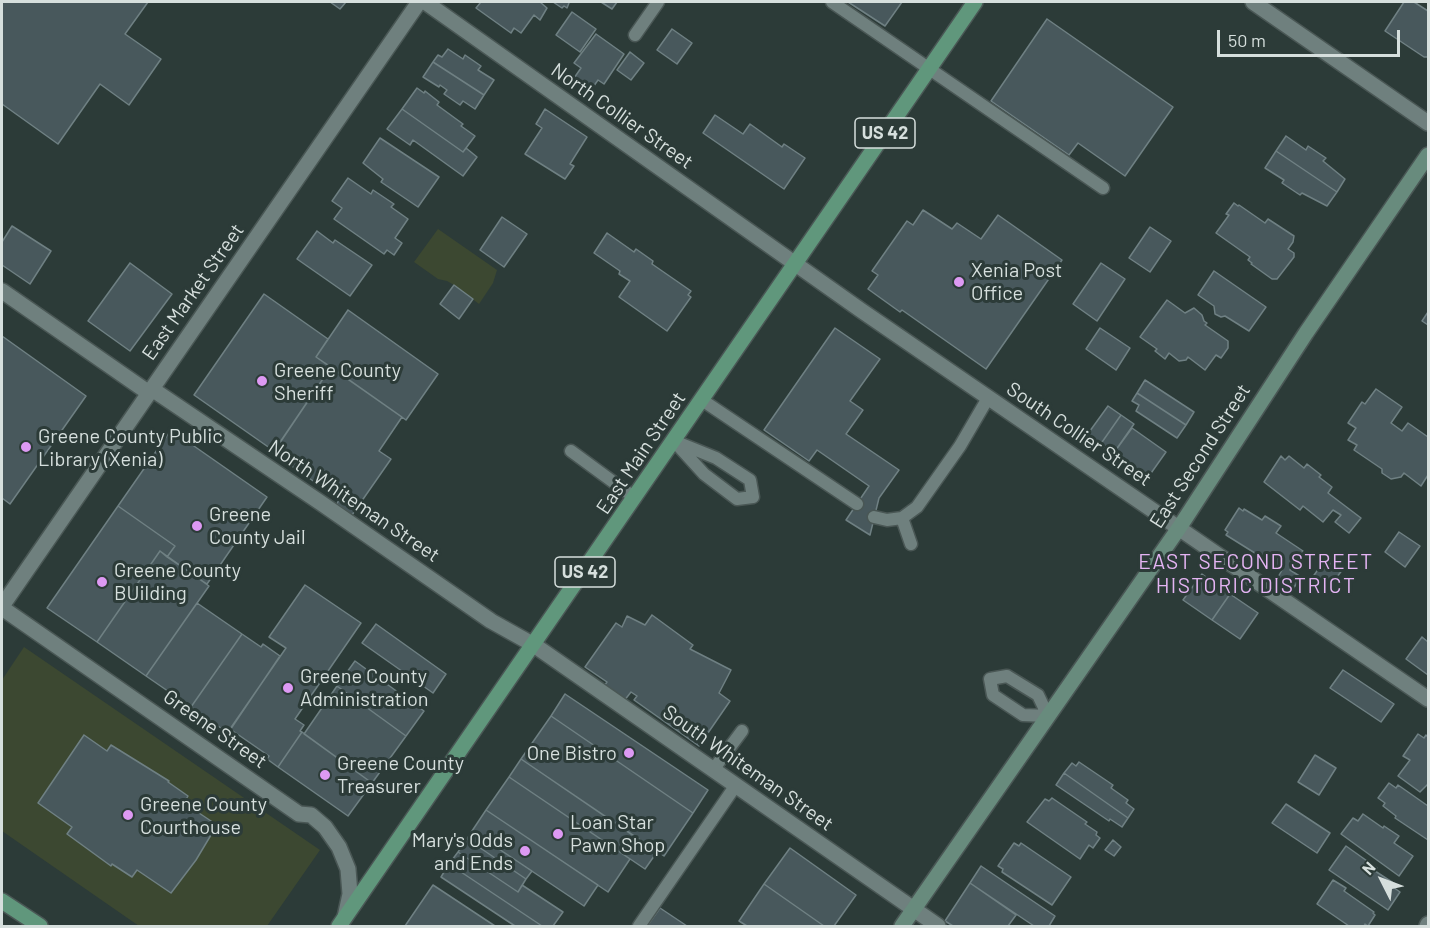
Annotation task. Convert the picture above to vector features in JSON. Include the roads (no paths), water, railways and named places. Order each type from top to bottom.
[{"type":"main road","name":"East Main Street","points":[[342,922],[975,2]]},
{"type":"main road","name":"East Second Street","points":[[902,927],[1179,528],[1306,333],[1428,155]]},
{"type":"main road","points":[[2,900],[40,927]]},
{"type":"street","name":"East Market Street","points":[[2,607],[419,2]]},
{"type":"street","name":"North Collier Street","points":[[424,2],[795,264]]},
{"type":"street","points":[[1253,2],[1428,123]]},
{"type":"street","name":"South Collier Street","points":[[795,264],[1428,699]]},
{"type":"street","name":"North Whiteman Street","points":[[2,291],[321,503],[490,621],[534,645]]},
{"type":"street","name":"Greene Street","points":[[2,607],[299,814],[310,815],[325,827],[339,847],[348,869],[350,894],[342,922]]},
{"type":"street","name":"South Whiteman Street","points":[[534,645],[938,927]]},
{"type":"lane","points":[[635,34],[658,2]]},
{"type":"lane","points":[[832,2],[1103,188]]},
{"type":"lane","points":[[874,517],[887,520],[902,518],[917,507],[960,446],[988,398]]},
{"type":"lane","points":[[702,400],[857,504]]},
{"type":"lane","points":[[674,441],[716,458],[750,480],[753,496],[737,499],[704,474],[674,441]]},
{"type":"lane","points":[[571,451],[635,498]]},
{"type":"lane","points":[[902,518],[911,544]]},
{"type":"lane","points":[[1007,676],[1038,694],[1048,716],[1023,715],[993,695],[990,678],[1007,676]]},
{"type":"lane","points":[[713,770],[742,731]]},
{"type":"lane","points":[[639,927],[736,785]]},
{"type":"place","name":"Xenia Post Office","points":[[959,282]]},
{"type":"place","name":"Greene County Sheriff","points":[[262,381]]},
{"type":"place","name":"Greene County Public Library (Xenia)","points":[[26,447]]},
{"type":"place","name":"Greene County Jail","points":[[197,526]]},
{"type":"place","name":"Greene County BUilding","points":[[102,582]]},
{"type":"place","name":"Greene County Administration","points":[[288,688]]},
{"type":"place","name":"One Bistro","points":[[629,753]]},
{"type":"place","name":"Greene County Treasurer","points":[[325,775]]},
{"type":"place","name":"Greene County Courthouse","points":[[128,815]]},
{"type":"place","name":"Loan Star Pawn Shop","points":[[558,834]]},
{"type":"place","name":"Mary's Odds and Ends","points":[[525,851]]},
{"type":"district","name":"EAST SECOND STREET HISTORIC DISTRICT","points":[[1256,574]]}]
